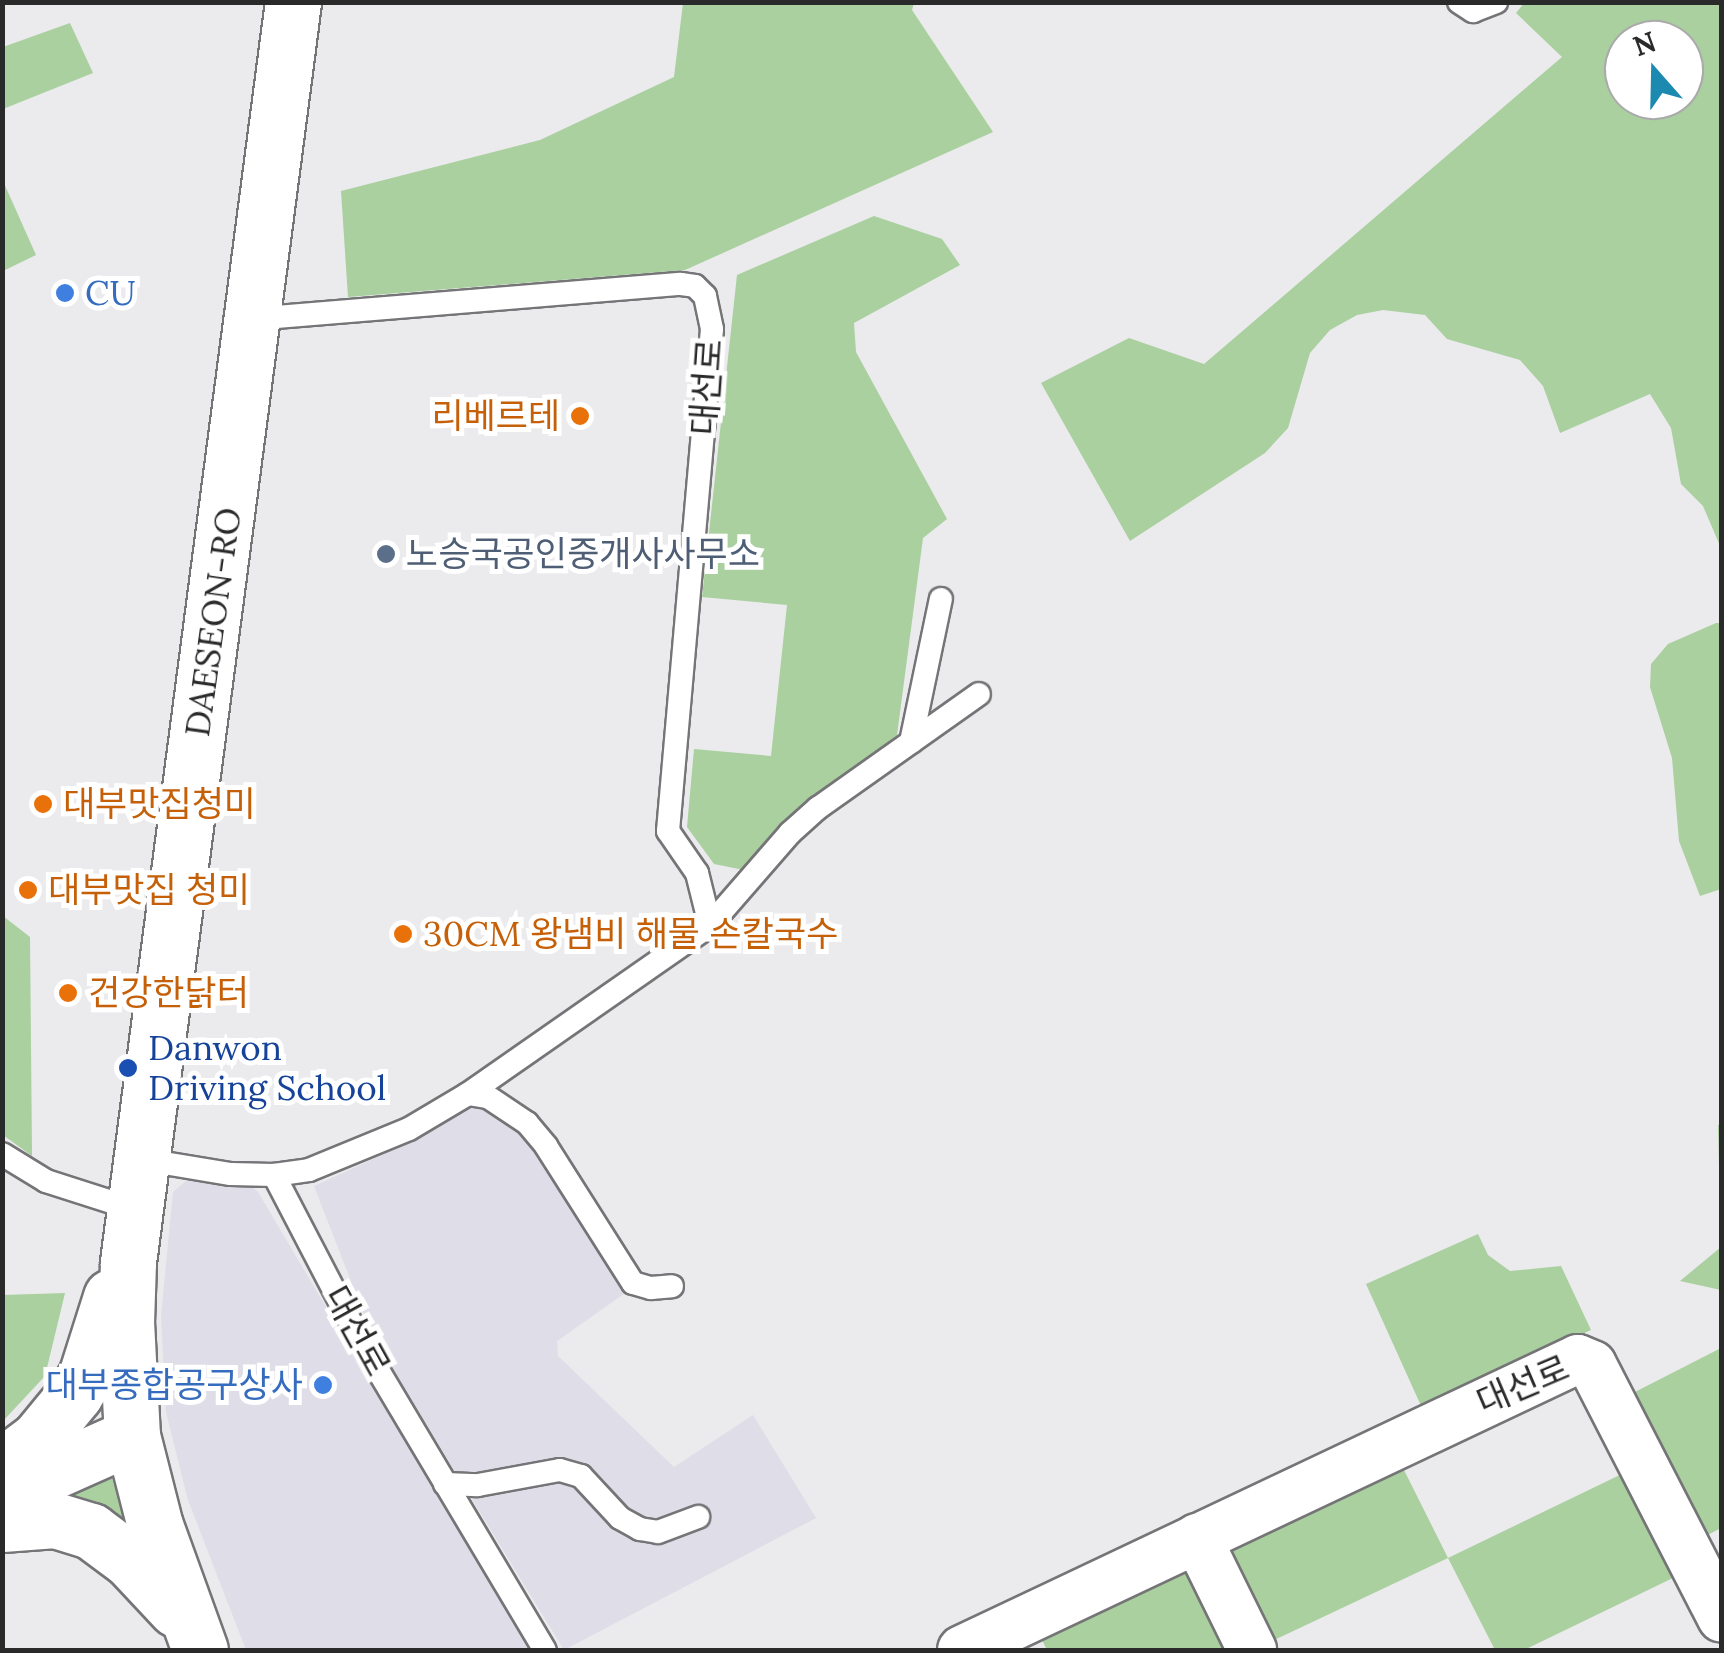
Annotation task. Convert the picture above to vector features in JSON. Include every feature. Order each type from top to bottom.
[{"type":"street","name":"DAESEON-RO","points":[[194,1636],[146,1496],[132,1436],[126,1323],[134,1210],[293,2]]},
{"type":"street","points":[[2,1466],[38,1440],[80,1385],[134,1210]]},
{"type":"street","name":"대선로","points":[[962,1650],[1578,1358],[1592,1365],[1722,1618]]},
{"type":"street","points":[[2,1494],[132,1436]]},
{"type":"street","points":[[2,1524],[45,1519],[92,1531],[130,1560],[194,1636]]},
{"type":"street","points":[[1197,1538],[1252,1650]]},
{"type":"lane","points":[[1459,2],[1473,10],[1496,2]]},
{"type":"lane","name":"대선로","points":[[252,318],[681,284],[695,286],[705,296],[712,328],[668,831],[698,872],[710,925]]},
{"type":"lane","points":[[910,742],[941,600]]},
{"type":"lane","points":[[2,1154],[46,1181],[134,1210],[232,1174],[274,1175],[309,1170],[409,1129],[468,1094],[710,925],[790,833],[979,694]]},
{"type":"lane","points":[[468,1094],[488,1097],[526,1123],[546,1146],[633,1283],[651,1288],[672,1286]]},
{"type":"lane","name":"대선로","points":[[274,1175],[360,1340],[544,1650]]},
{"type":"lane","points":[[445,1484],[478,1485],[560,1470],[581,1476],[620,1518],[640,1529],[658,1532],[698,1517]]},
{"type":"shaded area","points":[[463,1108],[497,1112],[530,1142],[628,1291],[557,1341],[558,1356],[674,1467],[753,1415],[816,1518],[564,1650],[372,1335],[314,1186],[409,1143]]},
{"type":"shaded area","points":[[186,1181],[248,1183],[258,1192],[529,1650],[246,1650],[188,1500],[166,1412],[161,1316],[173,1192]]},
{"type":"green space","points":[[683,3],[914,3],[912,10],[993,132],[685,270],[348,297],[341,191],[540,140],[674,77]]},
{"type":"green space","points":[[1524,3],[1721,3],[1721,548],[1703,506],[1681,484],[1671,428],[1650,394],[1560,433],[1543,386],[1520,360],[1447,339],[1425,315],[1383,310],[1357,315],[1330,330],[1310,353],[1288,428],[1265,453],[1130,541],[1041,383],[1129,338],[1204,364],[1562,57],[1516,13]]},
{"type":"green space","points":[[70,23],[93,73],[3,109],[3,47]]},
{"type":"green space","points":[[3,181],[36,255],[2,271]]},
{"type":"green space","points":[[874,216],[942,239],[960,265],[854,323],[856,352],[947,519],[923,538],[897,735],[801,810],[744,870],[714,864],[687,827],[694,749],[771,756],[787,605],[702,597],[737,275]]},
{"type":"green space","points":[[1721,623],[1721,889],[1700,896],[1679,841],[1672,758],[1650,687],[1651,664],[1668,644]]},
{"type":"green space","points":[[3,916],[30,937],[32,1156],[3,1135]]},
{"type":"green space","points":[[1718,1125],[1721,1125],[1721,1247]]},
{"type":"green space","points":[[1478,1234],[1488,1255],[1510,1271],[1561,1266],[1591,1330],[1422,1408],[1366,1284]]},
{"type":"green space","points":[[1721,1247],[1721,1290],[1680,1281]]},
{"type":"green space","points":[[65,1293],[45,1376],[3,1421],[3,1295]]},
{"type":"green space","points":[[1721,1348],[1721,1528],[1702,1538],[1633,1393]]},
{"type":"green space","points":[[1400,1462],[1448,1558],[1270,1642],[1227,1554],[1234,1543]]},
{"type":"green space","points":[[110,1471],[129,1535],[33,1503]]},
{"type":"green space","points":[[1626,1472],[1677,1576],[1524,1650],[1495,1650],[1448,1558]]},
{"type":"green space","points":[[1185,1570],[1228,1650],[1047,1650],[1040,1636]]},
{"type":"place","name":"CU","points":[[65,293]]},
{"type":"place","name":"리베르테","points":[[580,416]]},
{"type":"place","name":"노승국공인중개사사무소","points":[[386,554]]},
{"type":"place","name":"대부맛집청미","points":[[43,804]]},
{"type":"place","name":"대부맛집 청미","points":[[28,890]]},
{"type":"place","name":"30CM 왕냄비 해물 손칼국수","points":[[403,934]]},
{"type":"place","name":"건강한닭터","points":[[68,993]]},
{"type":"place","name":"Danwon Driving School","points":[[128,1068]]},
{"type":"place","name":"대부종합공구상사","points":[[323,1385]]}]
